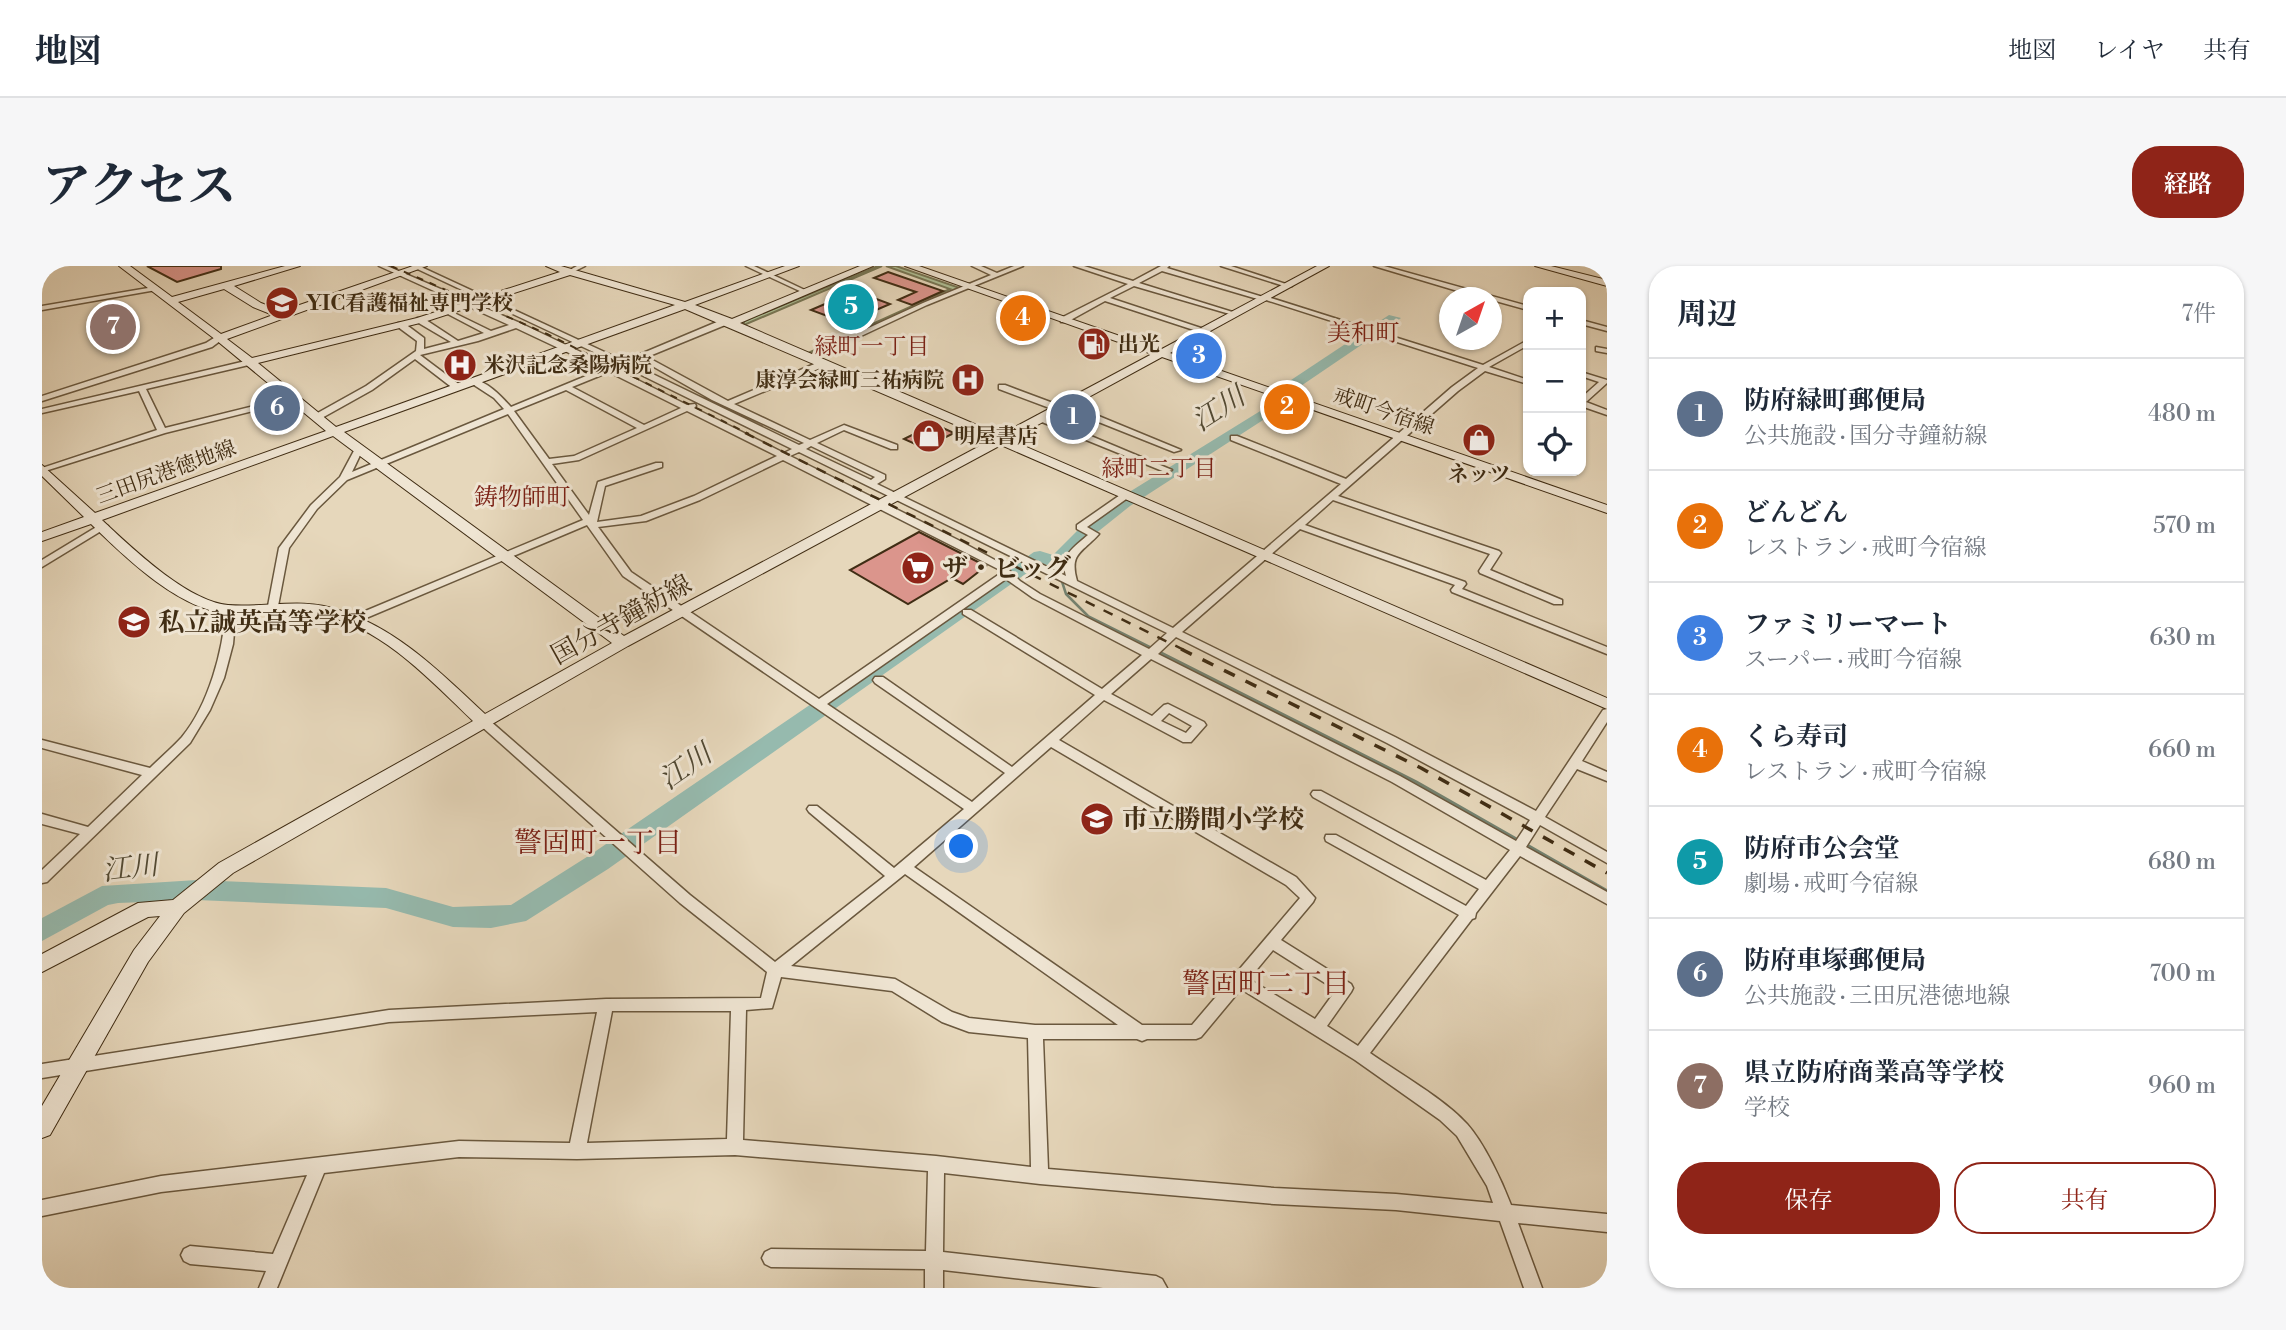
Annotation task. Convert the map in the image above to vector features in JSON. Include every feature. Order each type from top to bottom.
[{"type":"street","points":[[124,266],[220,338],[334,431],[624,643]]},
{"type":"street","points":[[170,301],[295,266]]},
{"type":"street","points":[[382,266],[567,348],[783,455],[1017,556],[1424,756],[1607,858]]},
{"type":"street","points":[[551,266],[685,305],[729,322],[1607,704]]},
{"type":"street","points":[[42,411],[420,320],[582,266]]},
{"type":"street","points":[[749,266],[806,292]]},
{"type":"street","name":"三田尻港徳地線","points":[[42,537],[98,522],[334,431],[794,266]]},
{"type":"street","points":[[344,478],[868,266]]},
{"type":"street","name":"戒町今宿線","points":[[910,266],[1607,509]]},
{"type":"street","points":[[975,266],[996,275]]},
{"type":"street","points":[[807,358],[967,286],[1020,266]]},
{"type":"street","points":[[1077,266],[1235,314]]},
{"type":"street","points":[[1224,266],[1289,286]]},
{"type":"street","name":"国分寺鐘紡線","points":[[42,1127],[141,956],[177,908],[226,867],[624,643],[888,500],[937,477],[1061,406],[1324,266]]},
{"type":"street","points":[[1377,266],[1452,287]]},
{"type":"street","points":[[1540,266],[1607,283]]},
{"type":"street","points":[[42,398],[209,345],[220,338],[418,267],[871,484],[888,500],[1079,618],[1347,754],[1519,847],[1607,900]]},
{"type":"street","points":[[1064,320],[1164,267],[1523,380]]},
{"type":"street","points":[[225,285],[257,305],[282,315]]},
{"type":"street","points":[[42,308],[154,289]]},
{"type":"street","points":[[1106,299],[1206,331]]},
{"type":"street","points":[[1502,301],[1523,307]]},
{"type":"street","points":[[446,312],[491,334]]},
{"type":"street","points":[[420,320],[457,343]]},
{"type":"street","points":[[482,328],[506,320]]},
{"type":"street","points":[[1586,323],[1607,329]]},
{"type":"street","points":[[401,325],[421,340],[418,354]]},
{"type":"street","points":[[317,417],[357,395],[418,354],[517,325]]},
{"type":"street","points":[[42,1071],[389,1016],[606,1005],[767,1004],[775,970],[900,871],[1483,368],[1523,345]]},
{"type":"street","points":[[418,354],[457,387]]},
{"type":"street","points":[[640,356],[715,398],[882,477],[871,484]]},
{"type":"street","points":[[728,404],[822,364]]},
{"type":"street","points":[[1586,376],[1604,381],[1605,384],[1586,398]]},
{"type":"street","points":[[474,381],[497,396],[509,410],[627,574],[972,808]]},
{"type":"street","points":[[142,387],[162,431]]},
{"type":"street","points":[[566,387],[642,427]]},
{"type":"street","points":[[1002,387],[1061,406],[1177,450]]},
{"type":"street","points":[[294,398],[162,431],[43,469],[145,565],[208,605],[232,609],[274,606],[330,611],[355,619],[411,656],[685,899],[775,970],[895,985],[947,1017],[969,1025],[1035,1032],[1196,1032],[1308,898],[1291,881],[1051,741]]},
{"type":"street","points":[[546,462],[576,458],[642,427],[715,398]]},
{"type":"street","points":[[1586,404],[1607,413]]},
{"type":"street","points":[[1040,418],[1168,470]]},
{"type":"street","points":[[355,619],[503,556],[590,523],[643,519],[697,498],[844,427],[894,447]]},
{"type":"street","points":[[1234,438],[1348,483]]},
{"type":"street","points":[[274,606],[284,548],[314,507],[344,478],[359,449]]},
{"type":"street","points":[[590,523],[601,484],[659,465]]},
{"type":"street","points":[[1073,584],[1068,566],[1070,556],[1094,534],[1080,527],[1126,495]]},
{"type":"street","points":[[1332,497],[1496,554],[1484,571],[1558,602]]},
{"type":"street","points":[[42,564],[98,522]]},
{"type":"street","points":[[1300,526],[1461,584],[1456,590],[1607,651]]},
{"type":"street","points":[[818,705],[1004,570],[1017,556]]},
{"type":"street","points":[[42,878],[186,740],[198,722],[225,660],[232,609]]},
{"type":"street","points":[[967,612],[1154,722]]},
{"type":"street","points":[[879,680],[1013,773]]},
{"type":"street","points":[[1360,1055],[1540,819],[1607,713]]},
{"type":"street","points":[[42,744],[153,773]]},
{"type":"street","points":[[1575,763],[1607,777]]},
{"type":"street","points":[[1317,794],[1489,888]]},
{"type":"street","points":[[813,809],[1142,1034]]},
{"type":"street","points":[[42,819],[90,832]]},
{"type":"street","points":[[1331,838],[1470,914]]},
{"type":"street","points":[[42,964],[145,909],[177,908]]},
{"type":"street","points":[[1272,942],[1346,989],[1316,1029]]},
{"type":"street","points":[[1240,981],[1360,1055],[1446,1115],[1463,1131],[1494,1182],[1534,1288]]},
{"type":"street","points":[[577,1152],[606,1005]]},
{"type":"street","points":[[735,1147],[739,1005]]},
{"type":"street","points":[[1035,1032],[1040,1176]]},
{"type":"street","points":[[42,1208],[162,1184],[459,1149],[577,1152],[735,1147],[1274,1196],[1396,1202],[1607,1223]]},
{"type":"street","points":[[268,1288],[319,1164]]},
{"type":"street","points":[[934,1288],[936,1164]]},
{"type":"street","points":[[190,1255],[278,1263]]},
{"type":"street","points":[[771,1258],[934,1260],[1156,1285],[1158,1288]]},
{"type":"green space","points":[[882,266],[744,325],[744,321]]},
{"type":"green space","points":[[886,266],[896,266],[960,288],[812,354],[806,354],[950,289]]},
{"type":"building","points":[[147,266],[221,266],[221,269],[177,282]]},
{"type":"building","points":[[888,272],[943,291],[912,305],[898,300],[916,292],[874,278]]},
{"type":"building","points":[[855,291],[890,304],[846,323],[811,310]]},
{"type":"building","name":"明屋書店","points":[[934,424],[954,433],[924,448],[904,439]]},
{"type":"building","name":"ザ・ビッグ","points":[[919,532],[986,566],[963,584],[952,578],[908,604],[850,570]]},
{"type":"waterway","name":"江川","points":[[1284,391],[1394,318]]},
{"type":"waterway","name":"江川","points":[[42,931],[102,896],[197,890],[386,898],[453,917],[491,918],[517,914],[599,862],[1040,556],[1056,563],[1069,546],[1124,502],[1283,401]]},
{"type":"waterway","points":[[1056,563],[1066,594],[1088,616],[1156,650]]},
{"type":"waterway","points":[[1153,649],[1416,782],[1607,891]]},
{"type":"railway","points":[[391,266],[547,334],[749,434]]},
{"type":"railway","points":[[745,433],[1184,650]]},
{"type":"railway","points":[[1181,649],[1421,768],[1607,873]]},
{"type":"place","name":"YIC看護福祉専門学校","points":[[282,303]]},
{"type":"place","name":"防府市公会堂","points":[[851,307]]},
{"type":"place","name":"くら寿司","points":[[1023,318]]},
{"type":"place","name":"県立防府商業高等学校","points":[[113,327]]},
{"type":"place","name":"出光","points":[[1094,344]]},
{"type":"place","name":"ファミリーマート","points":[[1199,356]]},
{"type":"place","name":"米沢記念桑陽病院","points":[[460,365]]},
{"type":"place","name":"康淳会緑町三祐病院","points":[[968,380]]},
{"type":"place","name":"どんどん","points":[[1287,407]]},
{"type":"place","name":"防府車塚郵便局","points":[[277,408]]},
{"type":"place","name":"防府緑町郵便局","points":[[1073,417]]},
{"type":"place","name":"明屋書店","points":[[929,436]]},
{"type":"place","name":"ネッツ","points":[[1479,440]]},
{"type":"place","name":"ザ・ビッグ","points":[[918,568]]},
{"type":"place","name":"私立誠英高等学校","points":[[134,622]]},
{"type":"place","name":"市立勝間小学校","points":[[1097,819]]},
{"type":"district","name":"美和町","points":[[1363,333]]},
{"type":"district","name":"緑町一丁目","points":[[872,346]]},
{"type":"district","name":"緑町二丁目","points":[[1159,468]]},
{"type":"district","name":"鋳物師町","points":[[522,497]]},
{"type":"district","name":"警固町一丁目","points":[[598,842]]},
{"type":"district","name":"警固町二丁目","points":[[1266,983]]}]
